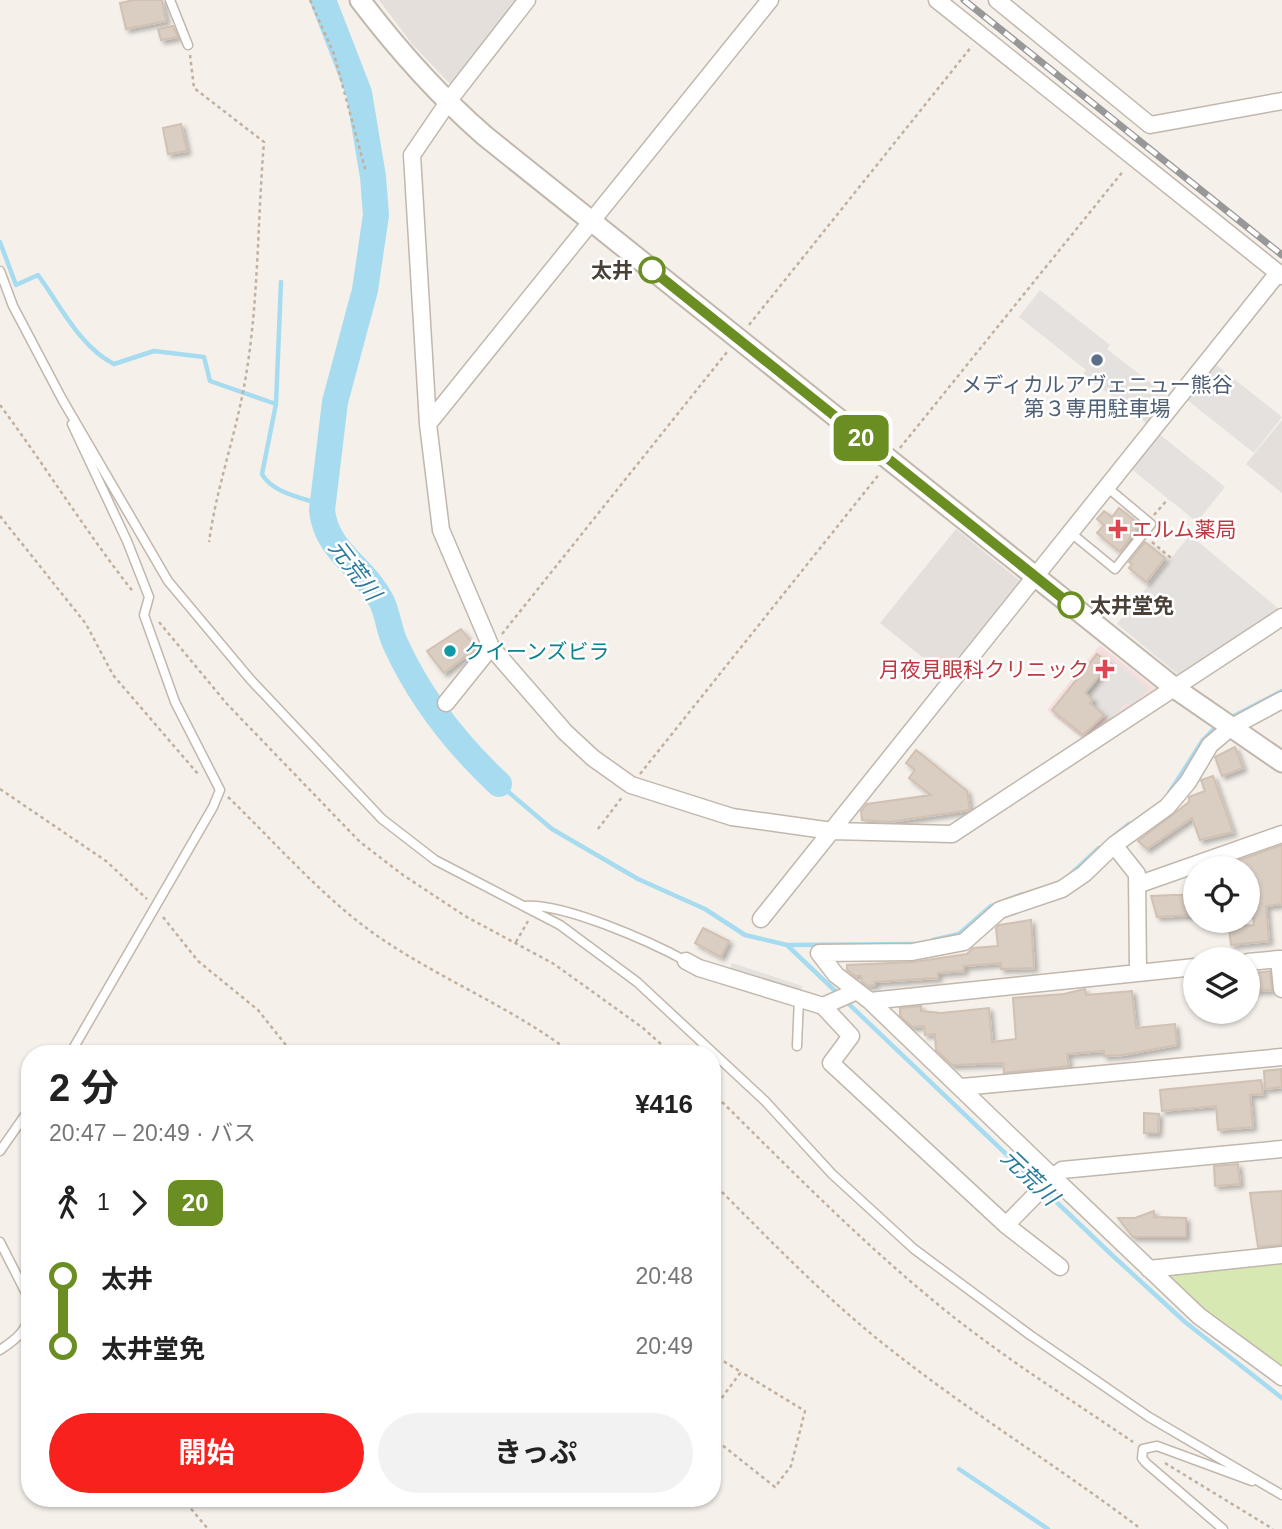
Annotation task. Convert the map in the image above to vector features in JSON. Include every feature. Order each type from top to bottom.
[{"type":"street","points":[[360,0],[400,52],[448,103],[592,222],[1175,689],[1282,762]]},
{"type":"street","points":[[527,0],[412,155],[428,424],[441,530],[491,648],[565,732],[593,758],[631,785],[732,817],[832,831],[951,834],[1282,617]]},
{"type":"street","points":[[428,424],[770,0]]},
{"type":"street","points":[[761,919],[1280,275],[1135,156],[937,0]]},
{"type":"street","points":[[997,0],[1150,125],[1282,101]]},
{"type":"street","points":[[446,703],[491,648]]},
{"type":"street","points":[[1282,700],[1230,728],[1210,745],[1188,782],[1167,807],[1114,845],[1084,874],[1062,889],[1000,910],[964,942],[912,953],[819,953],[836,975],[962,1087],[1051,1180],[1199,1316],[1282,1377]]},
{"type":"street","points":[[1137,885],[1282,834]]},
{"type":"street","points":[[1114,845],[1137,874],[1138,972]]},
{"type":"street","points":[[1260,961],[1281,959],[1282,989]]},
{"type":"street","points":[[686,961],[699,968],[826,1005],[859,996],[1183,968]]},
{"type":"street","points":[[826,1005],[851,1036],[831,1063],[1006,1225],[1060,1267]]},
{"type":"street","points":[[962,1087],[1282,1057]]},
{"type":"street","points":[[1006,1225],[1062,1170],[1282,1149]]},
{"type":"street","points":[[1149,1269],[1282,1255]]},
{"type":"lane","points":[[170,0],[188,45]]},
{"type":"lane","points":[[0,271],[13,306],[62,399],[168,581],[250,679],[382,819],[435,860],[560,925],[637,982],[705,1045]]},
{"type":"lane","points":[[62,399],[149,597],[144,615],[175,702],[220,790],[213,807],[75,1045]]},
{"type":"lane","points":[[1071,533],[1115,569],[1143,535],[1151,524],[1108,488]]},
{"type":"lane","points":[[524,906],[538,905],[608,926],[644,939],[686,961]]},
{"type":"lane","points":[[797,1045],[799,998]]},
{"type":"lane","points":[[721,1060],[765,1101],[832,1174],[914,1249],[1030,1335],[1149,1417],[1267,1486]]},
{"type":"lane","points":[[0,1151],[21,1121]]},
{"type":"lane","points":[[0,1242],[21,1283]]},
{"type":"lane","points":[[0,1350],[21,1334]]},
{"type":"lane","points":[[1223,1529],[1146,1463],[1142,1458],[1143,1449],[1149,1445],[1157,1446],[1282,1492]]},
{"type":"path","points":[[310,0],[334,54],[366,172]]},
{"type":"path","points":[[188,45],[194,88],[264,142],[256,296],[243,392],[214,506],[209,542]]},
{"type":"path","points":[[598,829],[1135,156]]},
{"type":"path","points":[[1148,522],[1168,499]]},
{"type":"path","points":[[0,516],[86,624],[113,675],[199,775],[220,790],[373,933],[404,954],[522,1019],[560,1045]]},
{"type":"path","points":[[1143,535],[1171,558]]},
{"type":"path","points":[[516,942],[534,912]]},
{"type":"path","points":[[721,1101],[812,1192],[930,1298],[985,1342],[1143,1449],[1273,1529]]},
{"type":"path","points":[[721,1191],[821,1291],[890,1349],[1025,1449],[1094,1492],[1141,1529]]},
{"type":"path","points":[[721,1360],[805,1411],[791,1466],[775,1487],[721,1445]]},
{"type":"path","points":[[721,1399],[741,1372]]},
{"type":"path","points":[[189,1507],[208,1529]]},
{"type":"shaded area","points":[[379,0],[522,0],[453,87],[412,44]]},
{"type":"shaded area","name":"メディカルアヴェニュー熊谷 第３専用駐車場","points":[[1040,290],[1110,345],[1107,349],[1171,399],[1150,426],[1083,374],[1086,370],[1019,317]]},
{"type":"shaded area","points":[[1215,364],[1282,417],[1254,453],[1186,399]]},
{"type":"shaded area","points":[[1282,420],[1282,493],[1246,464]]},
{"type":"shaded area","points":[[1158,433],[1225,487],[1197,522],[1130,468]]},
{"type":"shaded area","points":[[956,529],[1024,584],[948,678],[880,623]]},
{"type":"shaded area","points":[[1190,535],[1280,610],[1181,677],[1117,624]]},
{"type":"shaded area","name":"月夜見眼科クリニック","points":[[1100,645],[1161,693],[1086,741],[1047,710]]},
{"type":"shaded area","points":[[1112,659],[1148,688],[1133,707],[1126,702],[1111,720],[1090,703],[1092,699],[1085,693],[1096,679],[1103,684],[1115,670],[1109,664]]},
{"type":"shaded area","points":[[732,963],[802,986],[800,996],[728,974]]},
{"type":"green space","points":[[1282,1262],[1282,1372],[1208,1317],[1162,1274]]},
{"type":"building","points":[[162,0],[166,21],[126,29],[120,3]]},
{"type":"building","points":[[173,26],[178,37],[161,40],[158,29]]},
{"type":"building","points":[[181,124],[187,151],[168,154],[163,128]]},
{"type":"building","name":"エルム薬局","points":[[1119,508],[1139,524],[1120,552],[1097,533],[1104,525],[1097,519],[1104,511],[1112,517]]},
{"type":"building","points":[[1145,542],[1165,558],[1146,582],[1129,568],[1132,564],[1129,562]]},
{"type":"building","name":"クイーンズビラ","points":[[461,629],[476,648],[444,673],[427,651]]},
{"type":"building","points":[[1097,654],[1109,664],[1085,693],[1093,700],[1090,703],[1104,715],[1083,735],[1052,710]]},
{"type":"building","points":[[1235,747],[1243,768],[1222,776],[1215,757]]},
{"type":"building","points":[[916,750],[967,791],[970,810],[890,822],[862,820],[861,811],[867,804],[931,795],[909,778],[915,770],[906,763]]},
{"type":"building","points":[[1213,776],[1233,832],[1200,840],[1192,818],[1147,849],[1138,841],[1189,802],[1189,797],[1205,791],[1201,780]]},
{"type":"building","points":[[1282,845],[1282,904],[1266,906],[1269,941],[1231,945],[1230,933],[1260,933],[1260,856],[1251,856]]},
{"type":"building","points":[[1183,895],[1183,916],[1157,917],[1151,896]]},
{"type":"building","points":[[1031,920],[1034,968],[1001,969],[1001,963],[964,966],[964,971],[938,973],[938,978],[875,982],[875,985],[868,986],[862,982],[861,976],[855,976],[847,970],[847,965],[914,962],[967,954],[973,948],[998,946],[996,928],[999,925]]},
{"type":"building","points":[[703,928],[729,941],[721,957],[695,943]]},
{"type":"building","points":[[1270,971],[1272,990],[1260,991],[1260,972]]},
{"type":"building","points":[[1085,989],[1086,995],[1132,991],[1136,1028],[1175,1024],[1177,1045],[1123,1055],[1104,1056],[1104,1051],[1067,1054],[1069,1066],[1004,1073],[1003,1063],[952,1065],[936,1050],[935,1034],[925,1035],[924,1026],[912,1027],[900,1016],[900,1008],[921,1006],[921,1011],[941,1013],[989,1008],[992,1042],[1016,1039],[1013,998],[1064,994]]},
{"type":"building","points":[[1281,1069],[1282,1087],[1265,1089],[1264,1071]]},
{"type":"building","points":[[1261,1080],[1263,1094],[1250,1095],[1253,1127],[1218,1130],[1216,1106],[1162,1111],[1160,1090]]},
{"type":"building","points":[[1144,1113],[1159,1114],[1158,1133],[1144,1133]]},
{"type":"building","points":[[1238,1164],[1240,1184],[1215,1186],[1214,1166]]},
{"type":"building","points":[[1282,1191],[1282,1245],[1258,1247],[1250,1193]]},
{"type":"building","points":[[1154,1211],[1154,1217],[1186,1218],[1186,1237],[1133,1237],[1118,1218],[1135,1218]]},
{"type":"waterway","name":"元荒川","points":[[323,0],[359,93],[373,177],[376,215],[365,290],[335,402],[322,510],[325,525],[338,548],[375,590],[382,602],[395,643],[427,701],[453,736],[499,784]]},
{"type":"waterway","points":[[0,242],[16,285],[38,275],[81,336],[102,357],[114,364],[154,351],[204,357],[210,381],[276,404],[262,474],[280,490],[323,505]]},
{"type":"waterway","points":[[276,404],[281,282]]},
{"type":"waterway","name":"元荒川","points":[[1230,718],[1282,691]]},
{"type":"waterway","name":"元荒川","points":[[1169,793],[1203,740],[1219,724]]},
{"type":"waterway","name":"元荒川","points":[[499,784],[552,829],[638,879],[705,909],[745,935],[787,945],[915,944]]},
{"type":"waterway","name":"元荒川","points":[[1114,836],[1129,824]]},
{"type":"waterway","name":"元荒川","points":[[1072,873],[1099,848]]},
{"type":"waterway","name":"元荒川","points":[[933,940],[959,934],[991,906],[1023,894]]},
{"type":"waterway","name":"元荒川","points":[[788,946],[1185,1322],[1282,1398]]},
{"type":"waterway","points":[[959,1469],[1048,1529]]},
{"type":"railway","points":[[964,0],[1282,255]]},
{"type":"bus line","name":"20","points":[[652,270],[1071,605]]},
{"type":"place","name":"太井","points":[[652,270]]},
{"type":"place","name":"メディカルアヴェニュー熊谷 第３専用駐車場","points":[[1097,360]]},
{"type":"place","name":"エルム薬局","points":[[1118,529]]},
{"type":"place","name":"太井堂免","points":[[1071,605]]},
{"type":"place","name":"クイーンズビラ","points":[[450,651]]},
{"type":"place","name":"月夜見眼科クリニック","points":[[1105,669]]}]
